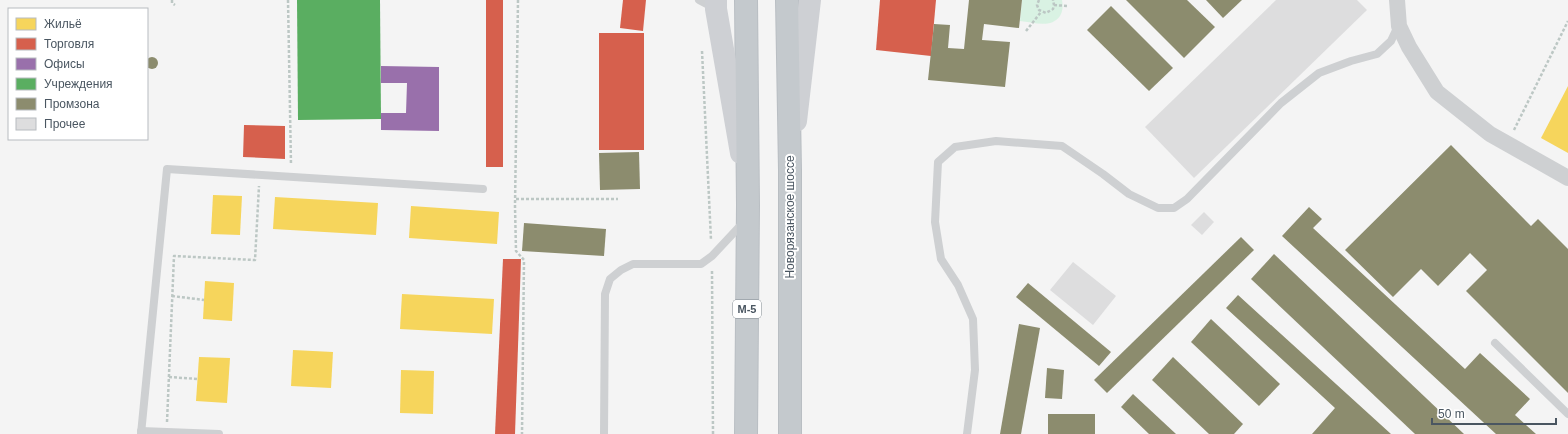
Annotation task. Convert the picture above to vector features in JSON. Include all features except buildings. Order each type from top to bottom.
[{"type":"highway","name":"М-5","points":[[746,0],[748,195],[746,434]]},
{"type":"highway","name":"Новорязанское шоссе","points":[[787,0],[790,170],[790,434]]},
{"type":"main road","points":[[790,170],[810,0]]},
{"type":"main road","points":[[710,3],[748,195]]},
{"type":"street","points":[[1397,0],[1399,26],[1408,47],[1437,92],[1490,134],[1568,178]]},
{"type":"lane","points":[[967,434],[975,370],[973,319],[958,285],[941,259],[935,222],[938,162],[955,147],[996,141],[1062,146],[1129,194],[1158,208],[1174,208],[1186,199],[1281,103],[1319,73],[1351,61],[1377,54],[1391,41],[1399,26]]},
{"type":"lane","points":[[219,434],[141,432],[168,169],[483,189]]},
{"type":"lane","points":[[604,434],[605,294],[610,279],[621,270],[633,264],[701,264],[712,256],[741,225],[748,195]]},
{"type":"lane","points":[[1495,343],[1568,414]]},
{"type":"path","points":[[172,0],[172,3],[175,5]]},
{"type":"path","points":[[288,0],[291,177]]},
{"type":"path","points":[[518,0],[516,251],[524,260],[522,434]]},
{"type":"path","points":[[1038,0],[1037,7],[1041,12],[1049,13],[1053,9],[1053,0]]},
{"type":"path","points":[[1054,5],[1068,6]]},
{"type":"path","points":[[1026,31],[1041,12]]},
{"type":"path","points":[[1514,131],[1568,21]]},
{"type":"path","points":[[702,49],[712,256],[713,434]]},
{"type":"path","points":[[167,432],[174,256],[255,260],[260,175]]},
{"type":"path","points":[[516,199],[618,200]]},
{"type":"path","points":[[172,296],[204,300]]},
{"type":"path","points":[[169,376],[198,379]]},
{"type":"green space","points":[[1022,0],[1062,0],[1062,12],[1056,20],[1047,24],[1020,21]]}]
